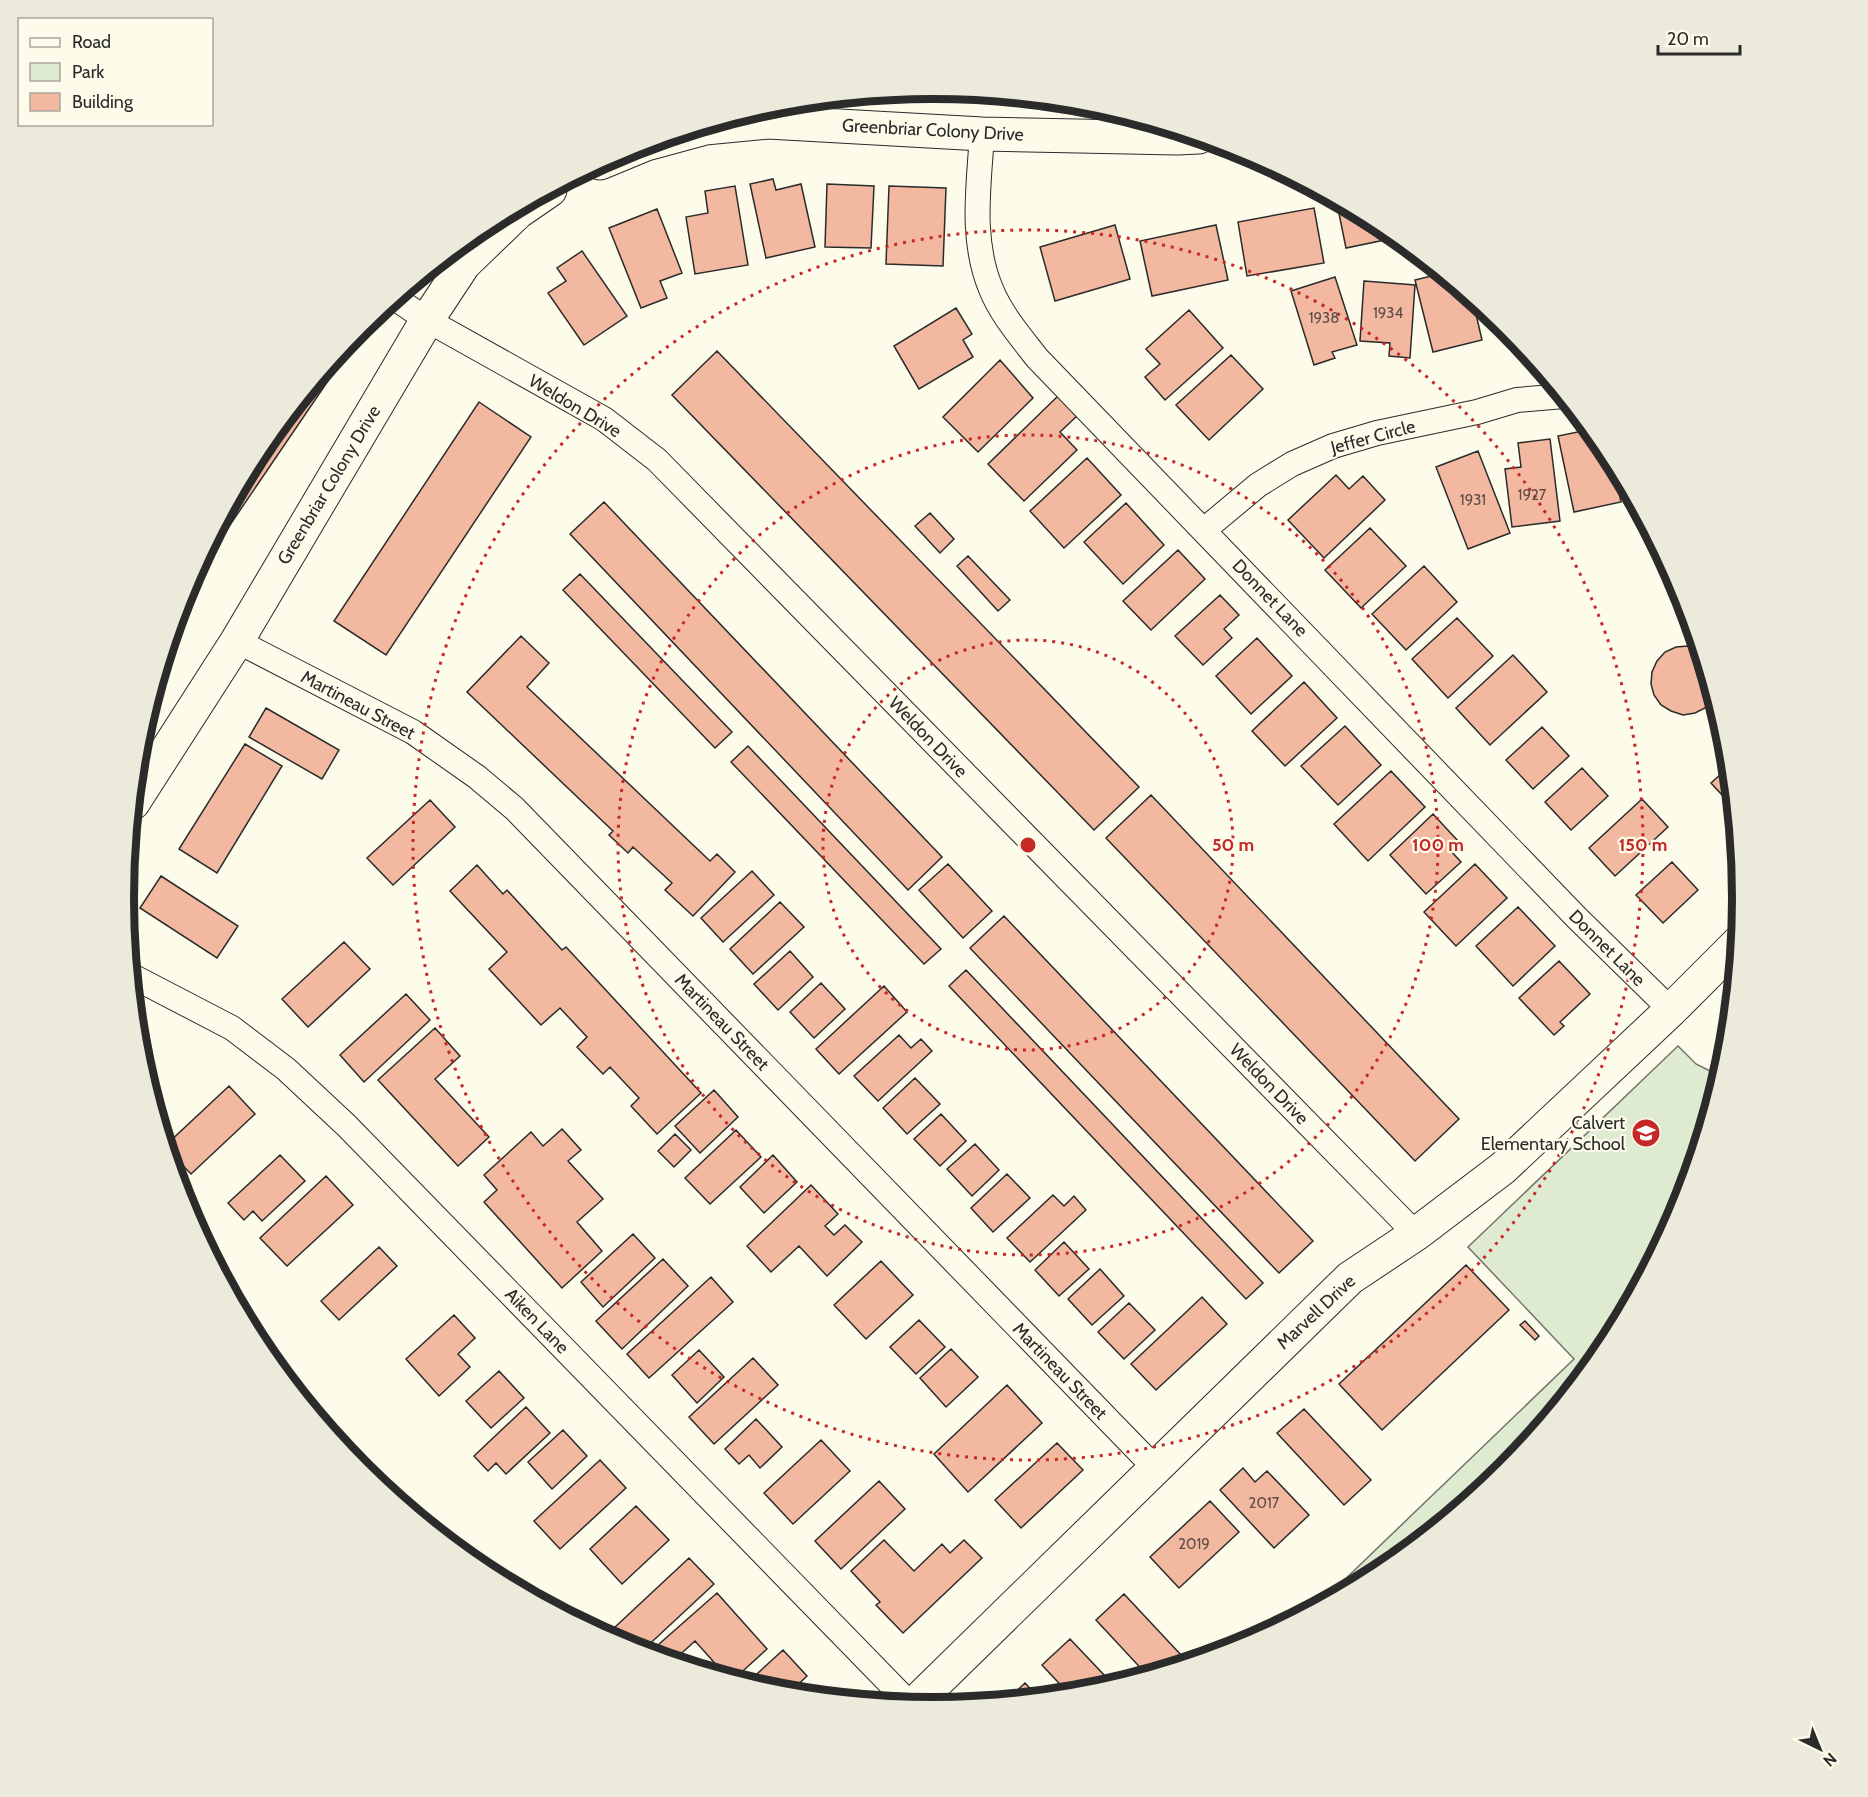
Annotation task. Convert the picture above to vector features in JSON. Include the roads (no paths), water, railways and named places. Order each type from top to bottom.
[{"type":"street","name":"Greenbriar Colony Drive","points":[[728,126],[768,122],[982,134],[1180,138]]},
{"type":"street","name":"Donnet Lane","points":[[982,134],[977,211],[978,239],[983,266],[991,291],[1013,327],[1037,358],[1577,918],[1671,1010]]},
{"type":"street","name":"Greenbriar Colony Drive","points":[[142,790],[237,641],[427,320],[464,264],[505,224]]},
{"type":"street","name":"Weldon Drive","points":[[401,302],[427,320],[604,419],[657,460],[1416,1234]]},
{"type":"street","name":"Jeffer Circle","points":[[1204,530],[1258,485],[1292,464],[1333,447],[1377,433],[1477,412],[1517,400],[1556,397]]},
{"type":"street","name":"Martineau Street","points":[[237,641],[413,732],[477,777],[515,809],[1155,1468]]},
{"type":"street","name":"Marvell Drive","points":[[921,1697],[1350,1278],[1416,1234],[1503,1168],[1671,1010],[1732,949]]},
{"type":"street","name":"Aiken Lane","points":[[139,980],[232,1028],[304,1085],[356,1135],[903,1697]]},
{"type":"place","name":"Calvert Elementary School","points":[[1646,1133]]}]
